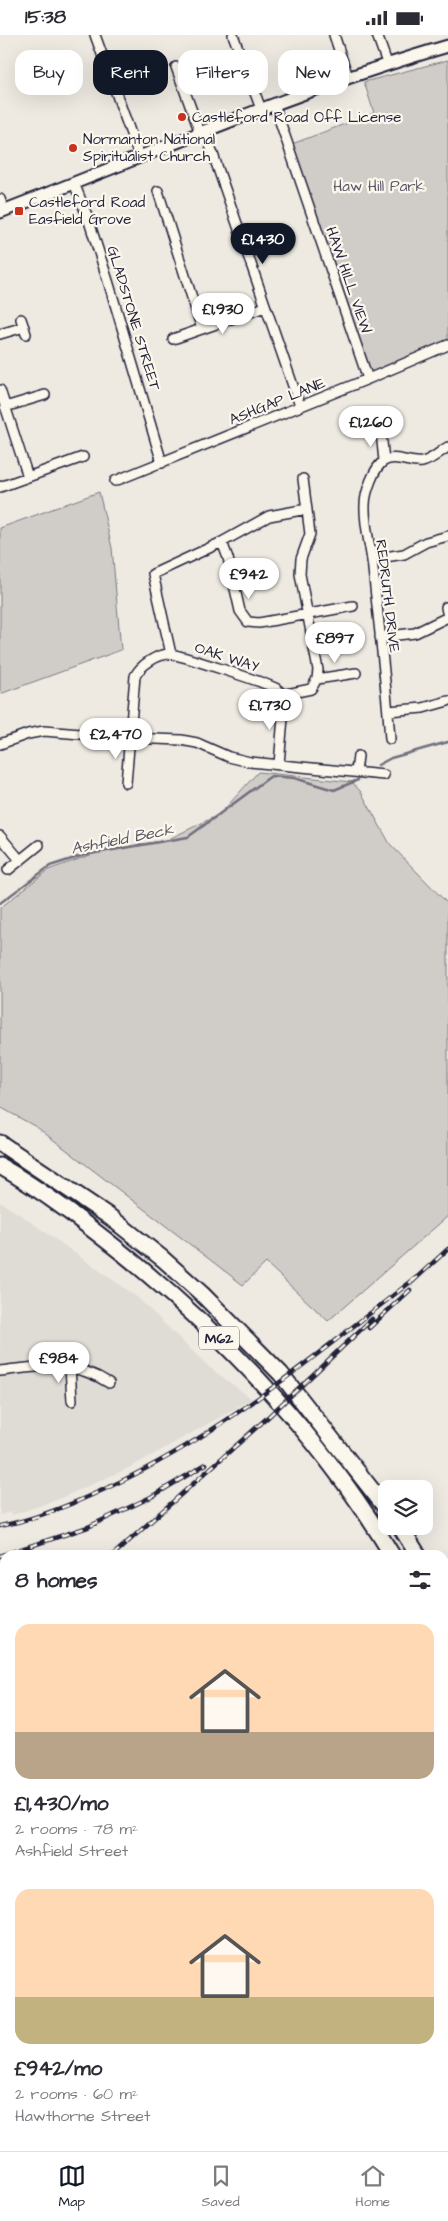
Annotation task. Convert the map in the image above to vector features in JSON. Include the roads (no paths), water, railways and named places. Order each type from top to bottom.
[{"type":"highway","name":"M62","points":[[0,1143],[110,1217],[164,1259],[202,1294],[281,1374],[378,1498]]},
{"type":"highway","name":"M62","points":[[0,1166],[58,1204],[107,1240],[207,1325],[249,1368],[332,1466],[378,1530],[389,1550]]},
{"type":"highway","points":[[406,1535],[415,1550]]},
{"type":"street","points":[[95,35],[139,156]]},
{"type":"street","points":[[233,35],[261,109]]},
{"type":"street","points":[[334,35],[339,50]]},
{"type":"street","points":[[377,35],[387,63]]},
{"type":"street","points":[[349,77],[387,63],[448,46]]},
{"type":"street","points":[[176,67],[202,132],[300,406]]},
{"type":"street","points":[[0,199],[2,211],[299,95]]},
{"type":"street","name":"HAW HILL VIEW","points":[[274,104],[368,379]]},
{"type":"street","name":"GLADSTONE STREET","points":[[74,183],[88,218],[109,284],[162,463]]},
{"type":"street","points":[[158,191],[202,329]]},
{"type":"street","points":[[173,339],[265,307]]},
{"type":"street","points":[[0,334],[24,327]]},
{"type":"street","name":"ASHGAP LANE","points":[[115,481],[448,345]]},
{"type":"street","points":[[0,390],[28,477]]},
{"type":"street","points":[[6,407],[45,394]]},
{"type":"street","points":[[380,432],[384,461],[392,458],[414,463],[425,461],[448,447]]},
{"type":"street","points":[[0,487],[83,457]]},
{"type":"street","name":"REDRUTH DRIVE","points":[[384,461],[372,478],[365,504],[366,529],[372,559],[390,739]]},
{"type":"street","points":[[279,764],[284,706],[282,695],[311,689],[317,679],[318,670],[300,574],[301,559],[310,534],[304,479]]},
{"type":"street","points":[[171,654],[153,574],[222,542],[269,516],[307,509]]},
{"type":"street","points":[[372,559],[404,555],[426,542],[448,536]]},
{"type":"street","points":[[222,542],[228,558],[240,611],[244,619],[252,623],[353,606]]},
{"type":"street","points":[[380,637],[415,633],[428,628],[448,617],[446,607]]},
{"type":"street","name":"OAK WAY","points":[[126,783],[135,676],[143,666],[154,659],[171,654],[270,686],[282,695]]},
{"type":"street","points":[[317,679],[356,673]]},
{"type":"street","points":[[388,711],[423,708],[448,701]]},
{"type":"street","points":[[0,744],[28,734],[44,731],[181,740],[197,743],[229,757],[250,762],[384,775]]},
{"type":"street","points":[[356,772],[358,756]]},
{"type":"street","points":[[0,836],[20,860]]},
{"type":"street","points":[[8,870],[39,845]]},
{"type":"street","points":[[0,1371],[51,1365],[70,1366],[88,1371],[109,1383]]},
{"type":"street","points":[[70,1366],[72,1401]]},
{"type":"waterway","name":"Ashfield Beck","points":[[378,765],[391,758],[448,742]]},
{"type":"waterway","name":"Ashfield Beck","points":[[0,903],[50,866],[84,855],[188,837],[271,776],[294,778],[334,790],[358,780]]},
{"type":"railway","points":[[412,1282],[448,1249]]},
{"type":"railway","points":[[0,1526],[41,1515],[81,1500],[150,1467],[191,1443],[268,1391],[417,1277]]},
{"type":"railway","points":[[369,1328],[410,1290]]},
{"type":"railway","points":[[119,1550],[267,1418],[372,1319]]},
{"type":"railway","points":[[18,1550],[88,1527],[151,1497],[206,1464]]},
{"type":"place","name":"Castleford Road Off License","points":[[182,117]]},
{"type":"place","name":"Normanton National Spiritualist Church","points":[[73,148]]},
{"type":"place","name":"Castleford Road Easfield Grove","points":[[19,211]]},
{"type":"park label","name":"Haw Hill Park","points":[[379,186]]}]
